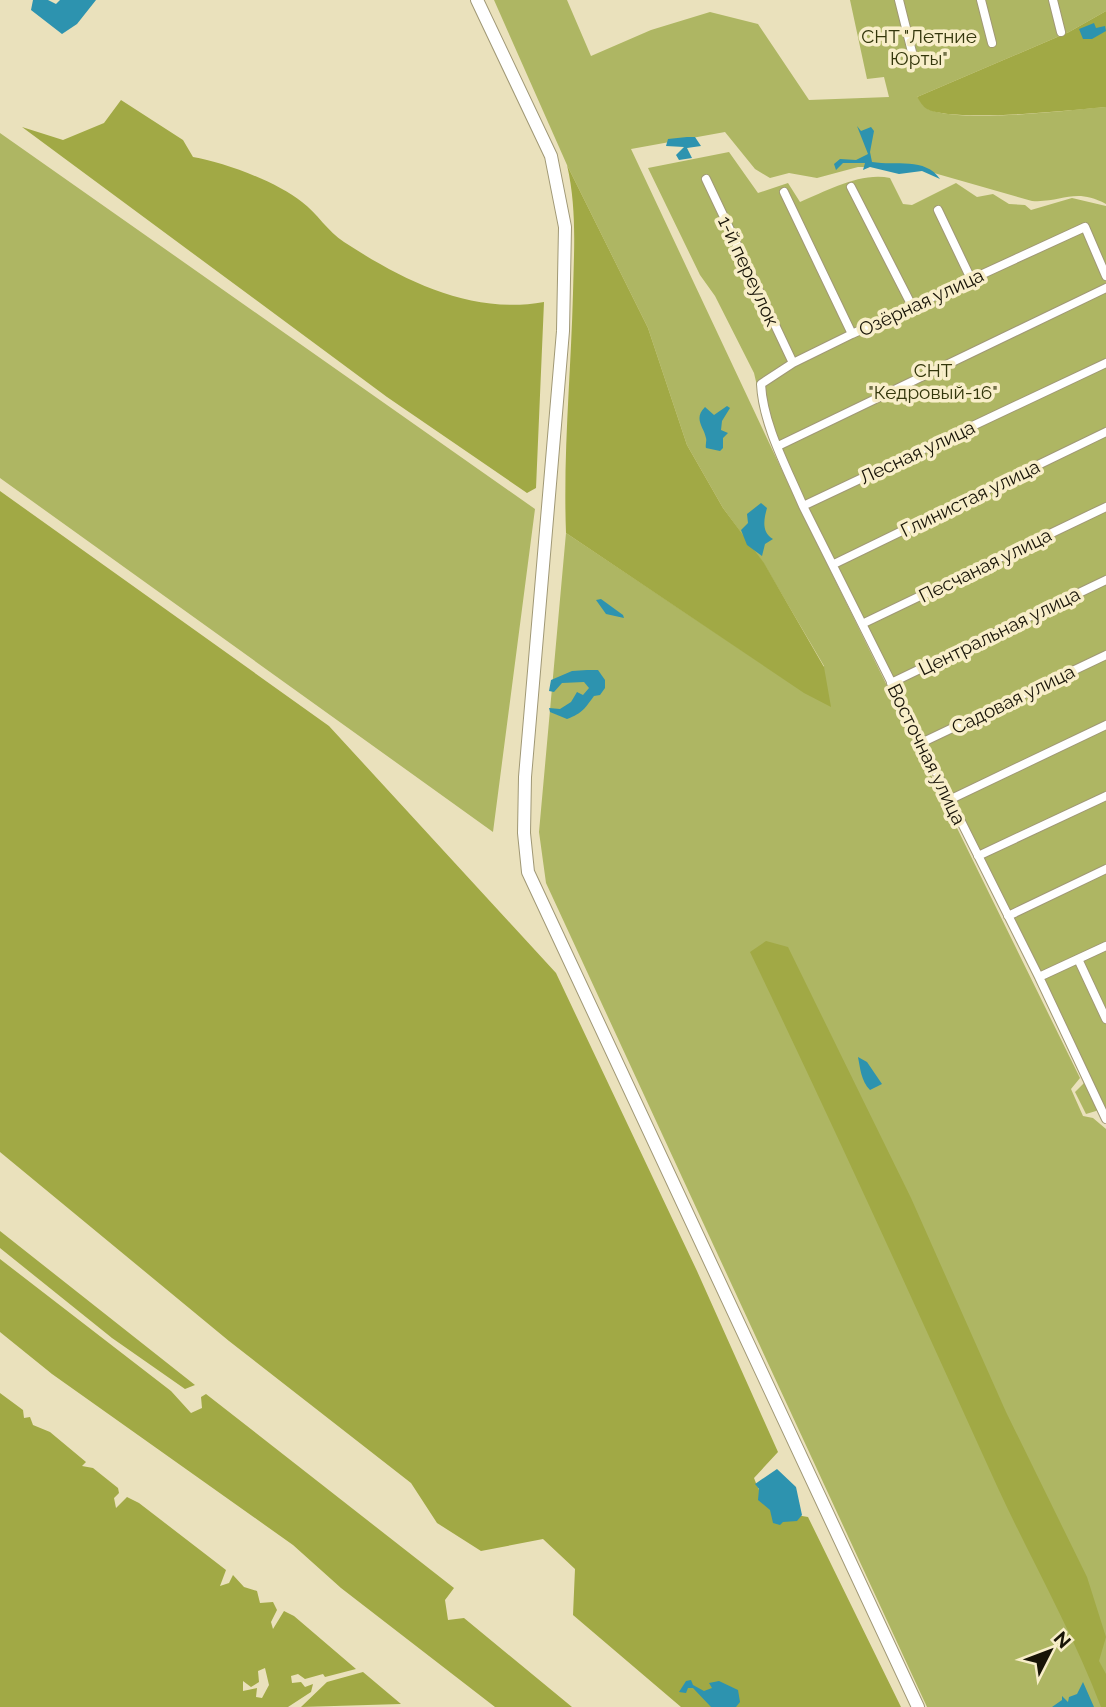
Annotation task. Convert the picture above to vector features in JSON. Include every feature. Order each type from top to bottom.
[{"type":"street","points":[[477,0],[551,156],[565,227],[563,331],[525,777],[524,833],[528,872],[918,1707]]},
{"type":"street","points":[[899,0],[914,60]]},
{"type":"street","points":[[981,0],[992,43]]},
{"type":"street","points":[[1053,0],[1061,32]]},
{"type":"street","name":"1-й переулок","points":[[706,179],[793,363]]},
{"type":"street","points":[[851,187],[912,306]]},
{"type":"street","points":[[784,192],[852,334]]},
{"type":"street","points":[[938,210],[971,279]]},
{"type":"street","name":"Озёрная улица","points":[[761,384],[793,363],[852,334],[1085,227],[1106,276]]},
{"type":"street","points":[[778,446],[1106,288]]},
{"type":"street","name":"Лесная улица","points":[[803,506],[1106,363]]},
{"type":"street","name":"Восточная улица","points":[[761,384],[762,399],[778,446],[803,506],[864,623],[891,683],[1039,976],[1105,1114]]},
{"type":"street","name":"Глинистая улица","points":[[834,564],[1106,432]]},
{"type":"street","name":"Песчаная улица","points":[[864,623],[1106,507]]},
{"type":"street","name":"Центральная улица","points":[[891,683],[1106,580]]},
{"type":"street","name":"Садовая улица","points":[[921,743],[1106,654]]},
{"type":"street","points":[[949,800],[1106,725]]},
{"type":"street","points":[[978,856],[1106,796]]},
{"type":"street","points":[[1008,916],[1106,869]]},
{"type":"street","points":[[1039,976],[1106,946]]},
{"type":"street","points":[[1078,959],[1106,1019]]},
{"type":"green space","name":"СНТ \"Летние Юрты\"","points":[[494,0],[567,0],[591,56],[651,30],[710,12],[758,24],[809,100],[889,97],[884,77],[867,79],[850,0],[1106,0],[1106,11],[1069,32],[917,97],[928,109],[965,115],[1015,115],[1106,107],[1106,204],[1077,196],[1032,201],[913,167],[858,167],[817,178],[789,173],[770,178],[755,169],[725,132],[631,149],[804,517],[1080,1078],[1071,1089],[1083,1116],[1093,1118],[1106,1129],[1106,1707],[927,1707],[546,883],[539,832],[566,533],[804,692],[824,666],[764,564],[723,508],[687,445],[648,328],[567,165]]},
{"type":"green space","points":[[1106,11],[1106,107],[962,115],[927,109],[917,97],[1069,32]]},
{"type":"green space","points":[[121,100],[183,140],[193,157],[235,168],[279,187],[307,206],[344,242],[414,282],[439,292],[490,304],[544,302],[536,488],[527,493],[387,397],[22,127],[63,140],[104,123]]},
{"type":"green space","points":[[0,133],[535,509],[493,832],[0,478]]},
{"type":"green space","name":"СНТ \"Кедровый-16\"","points":[[729,152],[758,193],[788,183],[800,202],[855,180],[879,177],[890,178],[903,204],[912,205],[956,183],[977,197],[993,194],[1009,204],[1025,205],[1031,210],[1072,198],[1106,206],[1106,1108],[1086,1114],[1075,1092],[1084,1083],[1007,920],[769,437],[754,373],[715,296],[700,275],[648,168]]},
{"type":"green space","points":[[567,165],[648,328],[687,445],[723,508],[764,563],[824,667],[831,707],[804,693],[566,533],[566,443],[574,245],[574,213]]},
{"type":"green space","points":[[0,491],[329,726],[556,973],[697,1271],[778,1452],[754,1478],[758,1488],[774,1507],[808,1517],[901,1707],[681,1707],[573,1615],[575,1569],[543,1539],[481,1551],[437,1523],[411,1483],[229,1341],[0,1152]]},
{"type":"green space","points":[[766,941],[788,947],[911,1198],[1006,1412],[1087,1577],[1106,1637],[1099,1661],[1106,1674],[1106,1707],[1101,1707],[750,952]]},
{"type":"green space","points":[[0,1231],[195,1385],[185,1389],[112,1338],[0,1248]]},
{"type":"green space","points":[[0,1259],[171,1391],[191,1413],[202,1408],[201,1397],[206,1394],[454,1588],[445,1600],[448,1620],[464,1618],[572,1707],[495,1707],[341,1588],[293,1545],[52,1374],[0,1332]]},
{"type":"green space","points":[[0,1393],[23,1410],[24,1418],[30,1417],[33,1425],[50,1432],[86,1462],[82,1466],[93,1468],[118,1488],[119,1493],[114,1498],[116,1508],[127,1497],[139,1503],[226,1570],[220,1586],[229,1583],[233,1575],[244,1587],[257,1591],[260,1603],[273,1602],[277,1610],[271,1622],[273,1629],[284,1611],[294,1616],[356,1669],[325,1677],[323,1674],[305,1679],[298,1674],[291,1676],[292,1683],[301,1682],[305,1687],[313,1684],[311,1692],[288,1707],[0,1707]],"holes":[[[265,1668],[269,1685],[262,1698],[256,1697],[257,1688],[243,1691],[243,1681],[251,1687],[259,1682],[258,1671]]]},
{"type":"green space","points":[[363,1672],[401,1704],[301,1707],[327,1682]]},
{"type":"water","points":[[33,0],[48,0],[56,4],[60,0],[96,0],[77,24],[62,34],[31,10]]},
{"type":"water","points":[[1094,23],[1096,28],[1105,26],[1106,31],[1092,39],[1083,39],[1079,29]]},
{"type":"water","points":[[857,126],[861,131],[871,127],[874,131],[870,152],[872,162],[918,165],[934,172],[940,179],[922,171],[899,174],[870,167],[863,170],[865,163],[843,163],[836,170],[834,164],[840,159],[856,160],[868,154]]},
{"type":"water","points":[[695,137],[701,146],[687,148],[692,158],[679,160],[676,155],[684,147],[666,146],[668,139]]},
{"type":"water","points":[[727,406],[730,408],[722,421],[721,430],[728,433],[723,438],[723,448],[720,451],[706,448],[700,419],[702,411],[705,407],[714,415]]},
{"type":"water","points":[[761,503],[767,508],[765,529],[773,539],[765,544],[762,556],[747,545],[741,530],[748,523],[747,514]]},
{"type":"water","points":[[601,599],[624,618],[606,614],[596,600]]},
{"type":"water","points":[[598,670],[605,680],[605,688],[600,695],[594,696],[586,707],[567,719],[550,712],[549,708],[560,709],[571,702],[577,692],[583,695],[589,688],[584,682],[562,683],[554,692],[549,691],[551,680],[572,671]]},
{"type":"water","points":[[858,1057],[867,1062],[882,1084],[870,1090],[863,1078]]},
{"type":"water","points":[[777,1469],[796,1487],[802,1515],[797,1521],[783,1522],[780,1525],[773,1523],[770,1510],[758,1500],[759,1489],[755,1484]]},
{"type":"water","points":[[691,1680],[693,1685],[704,1691],[712,1688],[709,1683],[719,1681],[738,1690],[740,1702],[736,1707],[711,1707],[693,1688],[688,1688],[686,1693],[679,1692],[686,1681]]},
{"type":"water","points":[[1083,1682],[1094,1707],[1052,1707],[1062,1700],[1062,1696],[1068,1702],[1069,1697],[1077,1694]]}]
